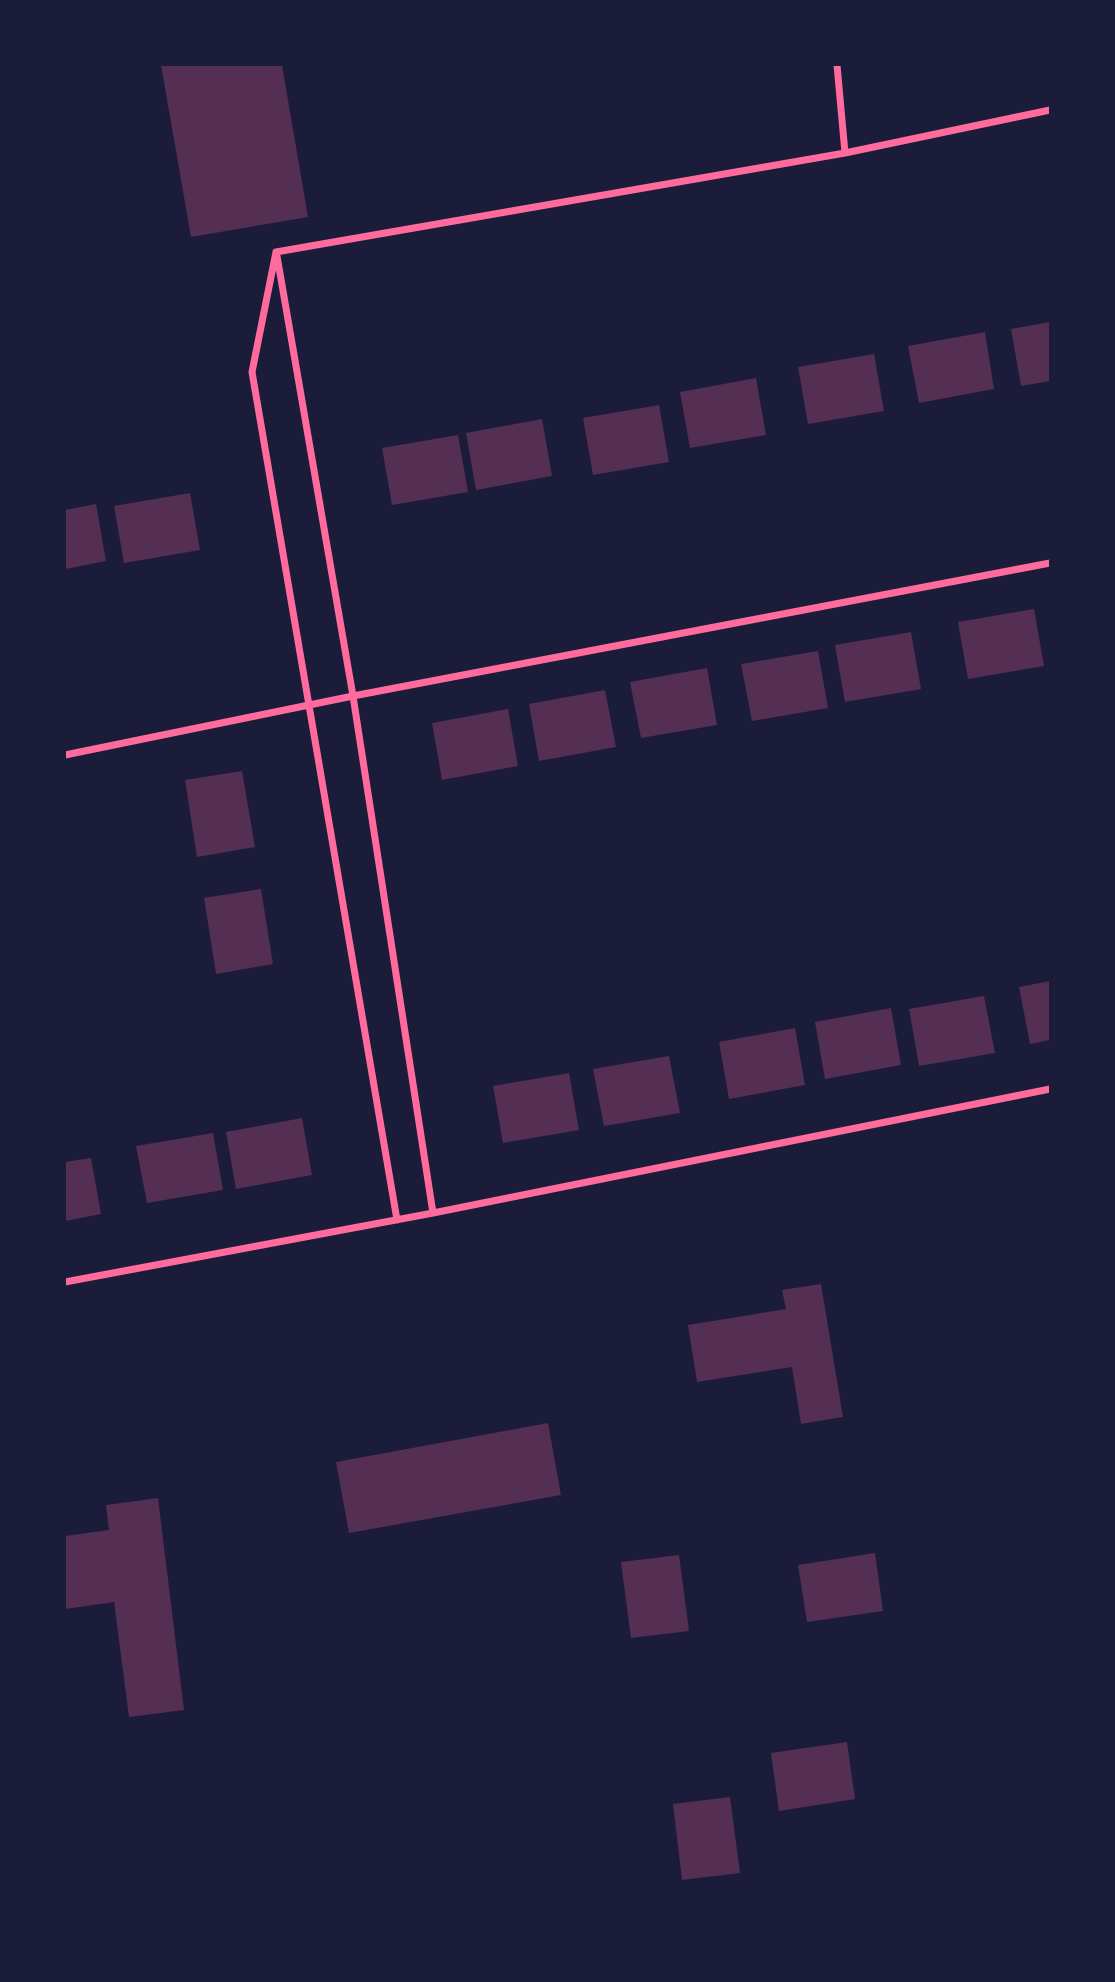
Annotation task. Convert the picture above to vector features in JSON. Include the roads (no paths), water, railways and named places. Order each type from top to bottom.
[{"type":"street","points":[[837,65],[845,153]]},
{"type":"street","points":[[276,252],[845,153],[1050,110]]},
{"type":"street","points":[[276,252],[353,696],[433,1213]]},
{"type":"street","points":[[276,252],[252,372],[397,1220]]},
{"type":"street","points":[[65,755],[353,696],[1050,564]]},
{"type":"street","points":[[65,1282],[433,1213],[1050,1089]]}]
